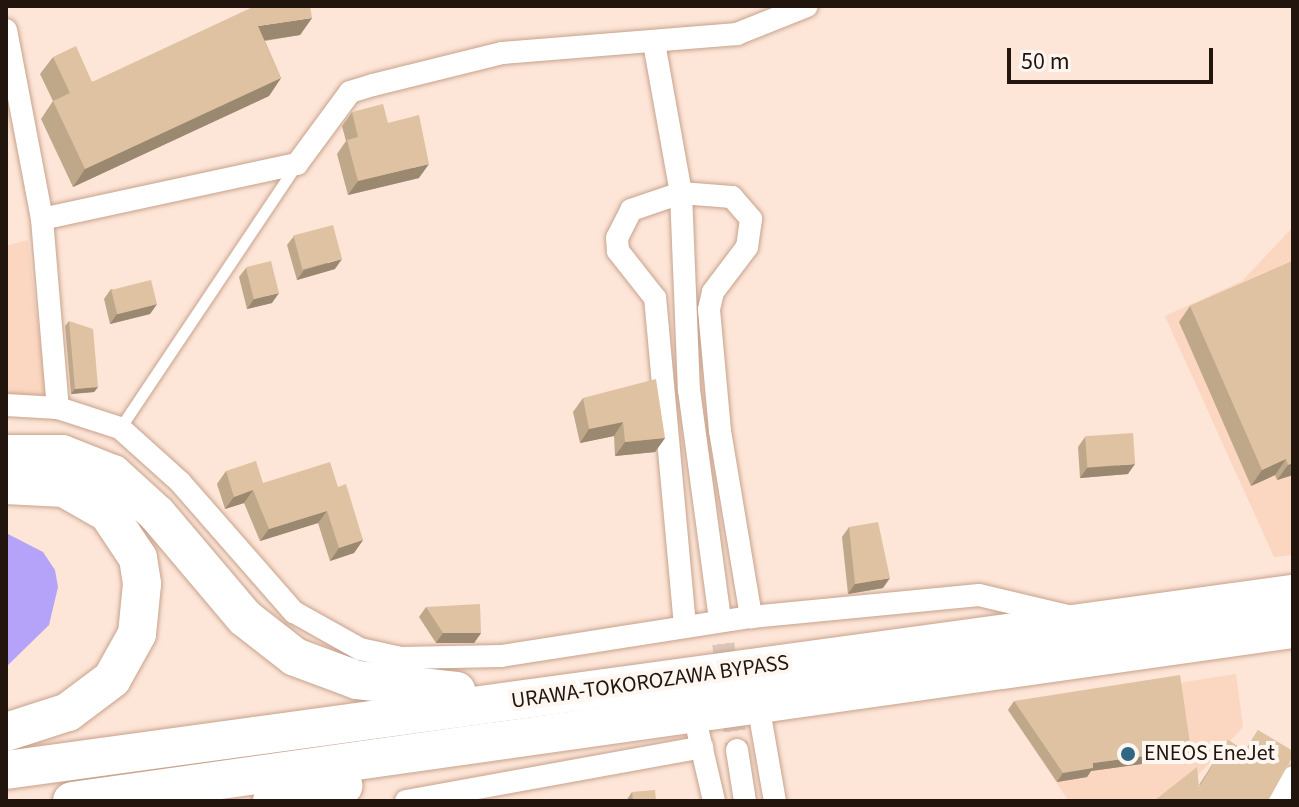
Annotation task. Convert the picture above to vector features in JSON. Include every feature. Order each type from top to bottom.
[{"type":"highway","points":[[6,454],[62,454],[113,474],[136,491],[222,595],[268,639],[295,657],[357,680],[461,691],[877,651]]},
{"type":"highway","points":[[6,485],[64,488],[108,513],[138,558],[142,584],[137,634],[112,679],[68,712],[6,732]]},
{"type":"highway","name":"URAWA-TOKOROZAWA BYPASS","points":[[6,770],[1293,594]]},
{"type":"highway","name":"URAWA-TOKOROZAWA BYPASS","points":[[72,801],[687,726],[758,704],[1293,629]]},
{"type":"highway","points":[[272,801],[687,726]]},
{"type":"street","points":[[42,219],[297,164],[350,92],[502,53],[737,34],[807,6]]},
{"type":"street","points":[[6,30],[42,219],[58,408]]},
{"type":"street","points":[[654,43],[681,193],[689,390],[719,611]]},
{"type":"street","points":[[685,626],[655,298],[618,251],[617,238],[631,210],[681,193],[732,197],[751,219],[747,247],[713,292],[709,310],[720,431],[751,617]]},
{"type":"street","points":[[6,405],[58,408],[120,428],[180,482],[294,612],[360,649],[447,661],[751,617],[979,595],[1094,622]]},
{"type":"street","points":[[758,704],[775,801]]},
{"type":"street","points":[[406,801],[687,726],[714,801]]},
{"type":"street","points":[[737,750],[745,801]]},
{"type":"street","points":[[1278,801],[1293,777]]},
{"type":"lane","points":[[120,428],[297,164]]},
{"type":"shaded area","points":[[1293,227],[1293,555],[1274,557],[1165,316],[1242,281]]},
{"type":"shaded area","points":[[28,240],[46,395],[6,395],[6,246]]},
{"type":"shaded area","points":[[6,533],[43,552],[55,570],[58,587],[49,625],[6,667]]},
{"type":"shaded area","name":"ENEOS EneJet","points":[[1236,674],[1243,727],[1186,788],[1159,801],[1068,800],[1008,710]]},
{"type":"building","points":[[255,6],[310,6],[312,18],[258,26],[281,78],[85,169],[53,101],[70,93],[53,57],[76,46],[92,82]]},
{"type":"building","points":[[383,104],[388,123],[419,115],[429,164],[358,181],[347,140],[358,137],[352,112]]},
{"type":"building","points":[[333,225],[342,259],[302,269],[293,236]]},
{"type":"building","points":[[271,261],[279,293],[254,299],[246,267]]},
{"type":"building","points":[[1293,261],[1293,463],[1288,465],[1286,459],[1262,470],[1190,306]]},
{"type":"building","points":[[151,280],[157,304],[117,314],[111,290]]},
{"type":"building","points":[[69,321],[93,329],[98,387],[75,389]]},
{"type":"building","points":[[656,379],[665,438],[625,442],[623,422],[589,429],[583,398]]},
{"type":"building","points":[[1133,433],[1135,464],[1087,467],[1085,436]]},
{"type":"building","points":[[256,461],[263,483],[330,462],[338,487],[346,484],[363,540],[339,548],[327,511],[269,529],[253,490],[234,497],[226,471]]},
{"type":"building","points":[[878,522],[890,578],[855,584],[849,527]]},
{"type":"building","points":[[480,604],[481,633],[443,633],[426,607]]},
{"type":"building","points":[[1180,675],[1191,750],[1093,763],[1093,768],[1063,773],[1014,701]]},
{"type":"building","points":[[1258,730],[1293,751],[1268,801],[1154,801],[1197,767],[1199,787],[1228,740],[1245,751]]},
{"type":"building","points":[[655,790],[656,801],[633,801],[632,792]]},
{"type":"tunnel","points":[[719,611],[737,750]]},
{"type":"place","name":"ENEOS EneJet","points":[[1128,754]]}]
